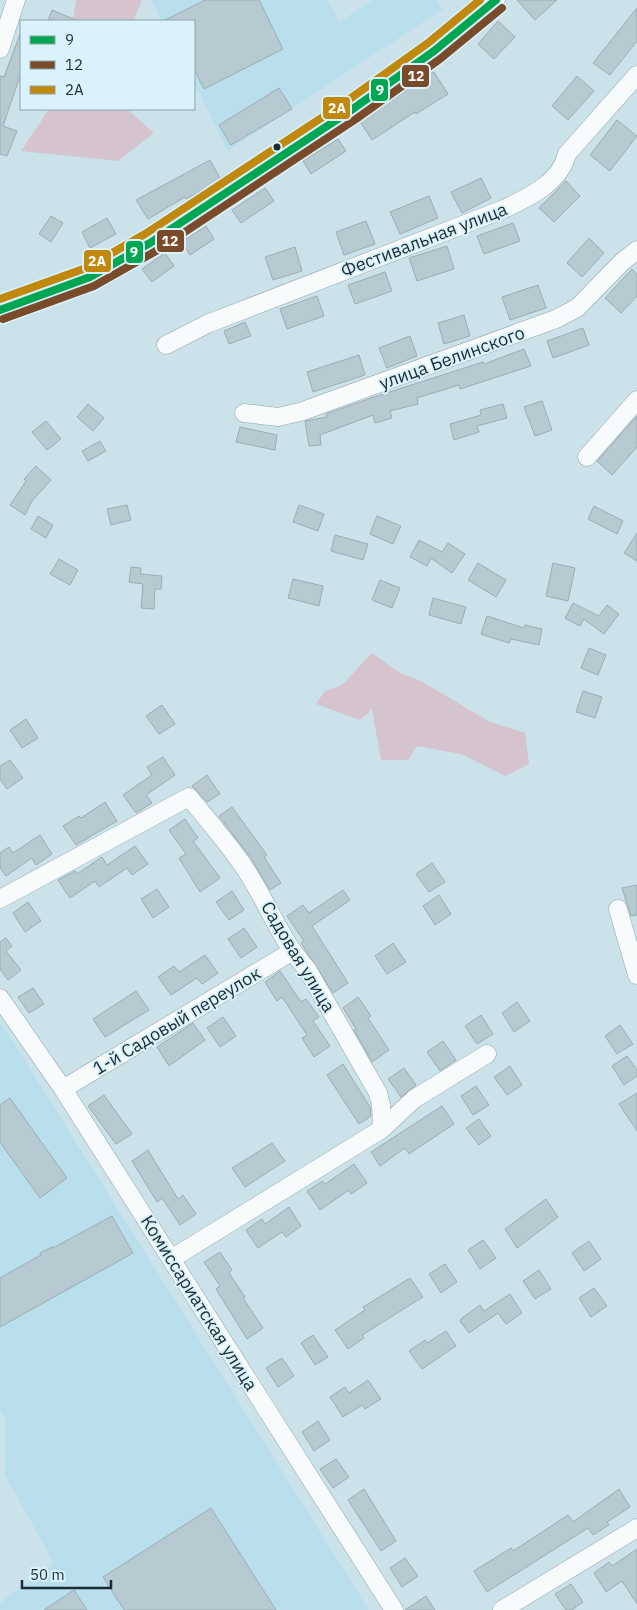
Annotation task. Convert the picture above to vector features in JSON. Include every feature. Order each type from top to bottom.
[{"type":"street","points":[[0,49],[16,0]]},
{"type":"street","points":[[0,310],[90,278],[150,243],[350,111],[434,51],[496,0]]},
{"type":"street","name":"Фестивальная улица","points":[[166,345],[207,324],[504,209],[531,196],[550,182],[564,165],[567,154],[637,75]]},
{"type":"street","name":"улица Белинского","points":[[244,413],[278,417],[300,412],[532,329],[576,308],[622,262],[637,250]]},
{"type":"street","points":[[587,457],[637,400]]},
{"type":"street","name":"Садовая улица","points":[[0,899],[189,797],[242,864],[270,910],[291,952],[307,970],[378,1093],[382,1105],[382,1128]]},
{"type":"street","points":[[618,909],[637,974]]},
{"type":"street","name":"1-й Садовый переулок","points":[[63,1089],[291,952]]},
{"type":"street","name":"Комиссариатская улица","points":[[0,998],[63,1089],[394,1610]]},
{"type":"street","points":[[171,1258],[382,1128],[414,1099],[487,1054]]},
{"type":"street","points":[[502,1610],[637,1528]]},
{"type":"shaded area","points":[[76,0],[142,0],[133,20],[73,20]]},
{"type":"shaded area","points":[[151,0],[328,0],[339,22],[372,0],[437,0],[443,9],[228,151],[195,85],[195,20],[161,20]]},
{"type":"shaded area","points":[[48,110],[128,110],[154,133],[118,161],[21,151]]},
{"type":"shaded area","points":[[372,653],[400,673],[421,681],[490,722],[525,733],[529,764],[505,776],[461,754],[417,746],[408,760],[381,760],[372,709],[360,720],[316,704],[325,691],[342,685]]},
{"type":"shaded area","points":[[0,1021],[369,1610],[0,1610],[0,1603],[54,1563],[5,1475],[6,1420],[0,1410]]},
{"type":"building","points":[[205,0],[259,0],[283,49],[204,89],[195,71],[195,20],[165,20]]},
{"type":"building","points":[[517,0],[557,0],[535,20]]},
{"type":"building","points":[[637,8],[637,41],[610,75],[593,63]]},
{"type":"building","points":[[52,10],[76,20],[48,20]]},
{"type":"building","points":[[498,21],[515,37],[494,59],[478,44]]},
{"type":"building","points":[[20,34],[20,76],[3,126],[17,131],[7,156],[0,154],[0,76],[4,77]]},
{"type":"building","points":[[434,72],[448,94],[416,114],[415,112],[372,140],[359,120]]},
{"type":"building","points":[[577,76],[594,91],[568,120],[552,106]]},
{"type":"building","points":[[279,88],[292,109],[231,145],[219,125]]},
{"type":"building","points":[[617,120],[637,136],[610,171],[590,155]]},
{"type":"building","points":[[338,139],[346,151],[311,174],[303,161]]},
{"type":"building","points":[[210,160],[221,180],[186,199],[185,197],[148,219],[136,200]]},
{"type":"building","points":[[481,178],[491,198],[462,213],[451,192]]},
{"type":"building","points":[[566,181],[580,196],[554,222],[539,208]]},
{"type":"building","points":[[265,188],[274,201],[241,223],[232,210]]},
{"type":"building","points":[[429,196],[438,218],[400,234],[390,212]]},
{"type":"building","points":[[51,216],[63,223],[51,242],[39,234]]},
{"type":"building","points":[[107,218],[116,234],[90,248],[82,232]]},
{"type":"building","points":[[366,221],[375,244],[344,255],[336,232]]},
{"type":"building","points":[[513,223],[520,241],[484,254],[477,236]]},
{"type":"building","points":[[206,226],[214,239],[190,255],[182,242]]},
{"type":"building","points":[[589,238],[604,253],[582,277],[567,263]]},
{"type":"building","points":[[447,246],[454,269],[417,281],[409,258]]},
{"type":"building","points":[[295,247],[302,271],[273,280],[265,257]]},
{"type":"building","points":[[165,253],[174,266],[152,282],[142,269]]},
{"type":"building","points":[[632,269],[637,274],[637,296],[621,313],[605,298]]},
{"type":"building","points":[[385,272],[392,291],[355,304],[348,285]]},
{"type":"building","points":[[538,285],[546,308],[510,320],[502,297]]},
{"type":"building","points":[[317,296],[324,316],[287,329],[280,309]]},
{"type":"building","points":[[464,315],[470,336],[444,344],[438,323]]},
{"type":"building","points":[[245,322],[251,336],[229,344],[224,331]]},
{"type":"building","points":[[583,328],[589,345],[553,358],[547,341]]},
{"type":"building","points":[[410,336],[417,356],[387,368],[379,348]]},
{"type":"building","points":[[524,349],[531,366],[460,389],[459,385],[417,398],[418,404],[390,411],[392,418],[375,423],[373,415],[320,435],[321,445],[309,446],[305,421],[327,417],[326,414],[371,398],[483,362],[484,364]]},
{"type":"building","points":[[359,355],[365,375],[313,392],[307,372]]},
{"type":"building","points":[[542,401],[552,430],[535,436],[524,407]]},
{"type":"building","points":[[88,404],[104,418],[93,431],[77,417]]},
{"type":"building","points":[[503,404],[507,418],[477,426],[479,432],[454,440],[450,424],[481,415],[480,410]]},
{"type":"building","points":[[637,416],[637,447],[612,475],[597,461]]},
{"type":"building","points":[[46,421],[61,439],[47,450],[32,432]]},
{"type":"building","points":[[240,427],[277,435],[275,450],[236,442]]},
{"type":"building","points":[[100,441],[106,451],[88,461],[82,451]]},
{"type":"building","points":[[36,466],[51,480],[32,501],[25,515],[10,505],[26,481],[24,479]]},
{"type":"building","points":[[127,505],[131,520],[111,525],[107,509]]},
{"type":"building","points":[[299,505],[324,514],[318,531],[293,522]]},
{"type":"building","points":[[594,506],[623,521],[617,534],[588,519]]},
{"type":"building","points":[[38,516],[53,525],[46,538],[31,529]]},
{"type":"building","points":[[377,516],[401,526],[393,544],[370,534]]},
{"type":"building","points":[[637,533],[637,561],[624,553]]},
{"type":"building","points":[[335,535],[368,544],[363,560],[331,551]]},
{"type":"building","points":[[419,540],[442,552],[448,543],[465,554],[452,573],[431,558],[427,566],[410,557]]},
{"type":"building","points":[[59,559],[78,570],[70,585],[50,574]]},
{"type":"building","points":[[478,563],[506,580],[496,597],[468,580]]},
{"type":"building","points":[[553,563],[575,568],[568,601],[546,596]]},
{"type":"building","points":[[131,567],[141,568],[140,574],[162,576],[161,589],[155,589],[154,609],[141,608],[143,584],[129,582]]},
{"type":"building","points":[[293,579],[323,586],[319,606],[288,598]]},
{"type":"building","points":[[380,580],[400,588],[392,608],[372,600]]},
{"type":"building","points":[[433,598],[466,607],[461,624],[429,615]]},
{"type":"building","points":[[573,603],[599,616],[607,605],[619,614],[604,634],[584,619],[580,626],[565,618]]},
{"type":"building","points":[[487,616],[524,628],[525,625],[542,629],[539,645],[511,639],[509,643],[481,634]]},
{"type":"building","points":[[589,648],[606,655],[598,675],[581,668]]},
{"type":"building","points":[[583,691],[602,697],[595,718],[576,712]]},
{"type":"building","points":[[162,705],[175,724],[159,734],[146,716]]},
{"type":"building","points":[[26,719],[38,738],[22,748],[10,730]]},
{"type":"building","points":[[163,757],[175,775],[146,795],[152,803],[136,813],[123,795],[152,775],[147,767]]},
{"type":"building","points":[[10,760],[23,778],[7,789],[0,779],[0,766]]},
{"type":"building","points":[[207,775],[220,794],[207,802],[192,786]]},
{"type":"building","points":[[105,802],[117,821],[76,845],[63,826],[79,816],[81,818]]},
{"type":"building","points":[[232,807],[267,855],[264,857],[281,883],[270,890],[251,858],[219,816]]},
{"type":"building","points":[[185,819],[198,838],[193,841],[220,878],[200,892],[179,858],[186,854],[169,830]]},
{"type":"building","points":[[40,835],[52,854],[36,865],[32,858],[6,876],[0,868],[0,853],[9,847],[13,853]]},
{"type":"building","points":[[135,846],[148,864],[132,875],[127,868],[99,887],[95,881],[70,898],[58,880],[75,871],[77,874],[102,857],[107,865]]},
{"type":"building","points":[[432,863],[445,882],[429,892],[416,874]]},
{"type":"building","points":[[637,885],[637,915],[631,916],[622,888]]},
{"type":"building","points":[[157,889],[169,907],[153,918],[141,899]]},
{"type":"building","points":[[343,890],[350,900],[312,926],[348,983],[333,993],[301,943],[304,941],[287,916],[303,905],[309,913]]},
{"type":"building","points":[[232,891],[244,910],[229,920],[216,902]]},
{"type":"building","points":[[439,895],[451,914],[435,925],[423,906]]},
{"type":"building","points":[[28,902],[41,921],[25,932],[13,913]]},
{"type":"building","points":[[244,928],[257,947],[241,958],[228,939]]},
{"type":"building","points":[[6,938],[12,946],[6,951],[21,970],[8,980],[0,969],[0,942]]},
{"type":"building","points":[[393,943],[406,962],[387,974],[375,956]]},
{"type":"building","points":[[205,955],[218,973],[202,984],[197,978],[171,995],[158,977],[174,966],[179,972]]},
{"type":"building","points":[[280,971],[301,1002],[306,999],[319,1017],[313,1021],[330,1046],[314,1057],[302,1038],[307,1035],[282,997],[277,1001],[265,982]]},
{"type":"building","points":[[33,988],[44,1004],[29,1013],[18,997]]},
{"type":"building","points":[[136,991],[149,1010],[105,1037],[93,1019]]},
{"type":"building","points":[[358,997],[371,1016],[368,1018],[389,1050],[372,1062],[354,1030],[356,1029],[343,1008]]},
{"type":"building","points":[[517,1002],[530,1021],[514,1032],[502,1013]]},
{"type":"building","points":[[481,1015],[493,1034],[477,1044],[465,1026]]},
{"type":"building","points":[[223,1017],[236,1036],[220,1047],[207,1028]]},
{"type":"building","points":[[193,1023],[205,1040],[169,1066],[157,1047]]},
{"type":"building","points":[[620,1025],[633,1044],[617,1054],[605,1036]]},
{"type":"building","points":[[443,1041],[456,1060],[440,1071],[427,1052]]},
{"type":"building","points":[[627,1056],[637,1070],[637,1076],[624,1085],[612,1066]]},
{"type":"building","points":[[343,1064],[370,1107],[371,1116],[359,1124],[327,1075]]},
{"type":"building","points":[[510,1066],[522,1085],[507,1095],[494,1077]]},
{"type":"building","points":[[404,1068],[416,1085],[401,1097],[388,1079]]},
{"type":"building","points":[[476,1086],[489,1105],[473,1115],[461,1096]]},
{"type":"building","points":[[637,1093],[637,1131],[619,1104]]},
{"type":"building","points":[[104,1095],[132,1134],[116,1144],[88,1106]]},
{"type":"building","points":[[10,1098],[67,1178],[40,1198],[0,1142],[0,1105]]},
{"type":"building","points":[[442,1106],[454,1124],[409,1154],[405,1148],[380,1166],[371,1152]]},
{"type":"building","points":[[479,1119],[491,1136],[479,1145],[466,1128]]},
{"type":"building","points":[[272,1143],[285,1161],[245,1187],[232,1168]]},
{"type":"building","points":[[148,1150],[178,1199],[183,1195],[196,1214],[180,1225],[162,1198],[157,1202],[132,1161]]},
{"type":"building","points":[[354,1164],[367,1183],[351,1194],[349,1190],[320,1210],[307,1191],[323,1181],[325,1184]]},
{"type":"building","points":[[546,1199],[558,1217],[517,1248],[505,1229]]},
{"type":"building","points":[[289,1207],[301,1226],[286,1237],[282,1232],[258,1248],[246,1230],[262,1219],[265,1224]]},
{"type":"building","points":[[112,1216],[133,1253],[0,1327],[0,1278],[41,1255],[40,1253]]},
{"type":"building","points":[[483,1240],[496,1258],[480,1269],[468,1250]]},
{"type":"building","points":[[589,1241],[601,1259],[584,1271],[572,1253]]},
{"type":"building","points":[[220,1252],[232,1270],[229,1273],[245,1297],[243,1298],[263,1328],[247,1339],[216,1289],[220,1286],[204,1262]]},
{"type":"building","points":[[445,1264],[457,1282],[441,1293],[429,1274]]},
{"type":"building","points":[[539,1270],[551,1289],[535,1299],[523,1281]]},
{"type":"building","points":[[410,1278],[423,1297],[362,1335],[364,1338],[348,1349],[335,1330],[365,1310],[363,1307]]},
{"type":"building","points":[[594,1288],[607,1306],[591,1317],[579,1298]]},
{"type":"building","points":[[510,1294],[522,1313],[506,1324],[498,1313],[469,1333],[460,1321],[480,1305],[484,1311]]},
{"type":"building","points":[[446,1331],[456,1346],[422,1369],[409,1351],[425,1340],[427,1343]]},
{"type":"building","points":[[313,1335],[328,1357],[315,1365],[301,1343]]},
{"type":"building","points":[[282,1358],[294,1376],[278,1387],[266,1368]]},
{"type":"building","points":[[368,1380],[381,1399],[365,1409],[362,1405],[343,1417],[330,1397],[345,1387],[349,1393]]},
{"type":"building","points":[[318,1421],[330,1440],[314,1451],[302,1432]]},
{"type":"building","points":[[336,1459],[349,1477],[333,1488],[320,1469]]},
{"type":"building","points":[[364,1489],[396,1541],[381,1551],[348,1500]]},
{"type":"building","points":[[619,1489],[630,1507],[607,1522],[609,1525],[593,1535],[588,1528],[487,1592],[474,1571],[511,1548],[513,1551],[568,1515],[573,1522]]},
{"type":"building","points":[[211,1508],[276,1610],[124,1610],[103,1577]]},
{"type":"building","points":[[637,1549],[637,1604],[622,1581],[606,1592],[594,1573],[609,1562],[612,1566]]},
{"type":"building","points":[[405,1558],[418,1576],[402,1587],[390,1568]]},
{"type":"building","points":[[571,1584],[583,1602],[572,1610],[566,1610],[555,1594]]},
{"type":"building","points":[[74,1590],[87,1610],[44,1610]]},
{"type":"building","points":[[426,1596],[435,1610],[405,1610]]},
{"type":"transit line","name":"2А","points":[[0,299],[86,268],[145,234],[344,103],[428,43],[480,0]]},
{"type":"transit line","name":"9","points":[[0,310],[90,277],[150,243],[350,111],[434,51],[496,0]]},
{"type":"transit line","name":"12","points":[[3,319],[94,286],[156,251],[356,119],[440,59],[502,8]]}]
